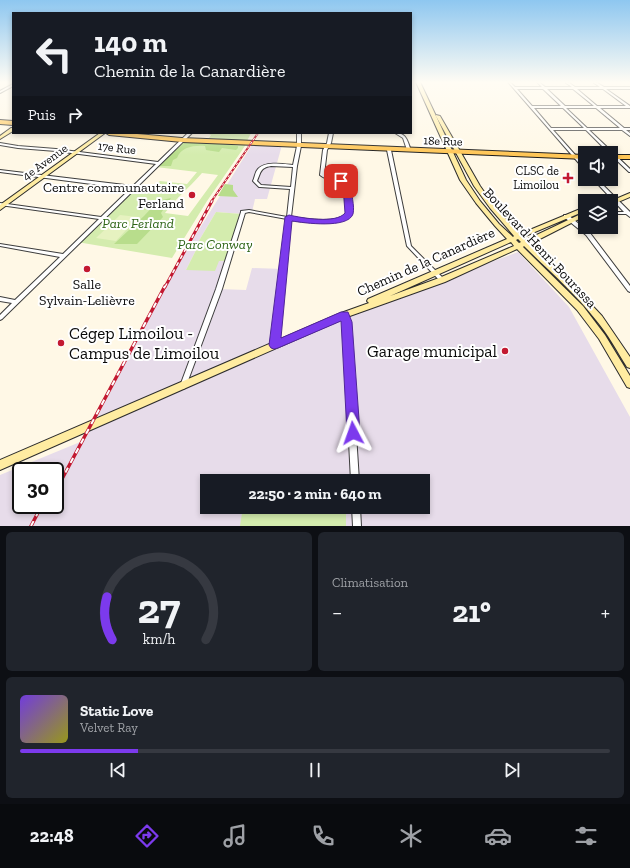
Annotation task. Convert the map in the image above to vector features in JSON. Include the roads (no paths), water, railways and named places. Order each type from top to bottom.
[{"type":"main road","name":"Boulevard Henri-Bourassa","points":[[430,107],[464,180],[478,202],[594,312],[630,364]]},
{"type":"main road","name":"Boulevard Henri-Bourassa","points":[[433,107],[472,180],[518,241],[588,318],[602,337],[630,384]]},
{"type":"main road","points":[[0,122],[12,123]]},
{"type":"main road","points":[[0,138],[12,130]]},
{"type":"main road","name":"4e Avenue","points":[[2,206],[102,134]]},
{"type":"main road","name":"18e Rue","points":[[119,134],[182,140],[300,146],[575,156]]},
{"type":"main road","points":[[618,157],[630,157]]},
{"type":"main road","points":[[618,200],[630,195]]},
{"type":"main road","name":"Chemin de la Canardière","points":[[0,465],[344,315],[442,280],[566,216],[578,212]]},
{"type":"main road","name":"Chemin de la Canardière","points":[[344,315],[363,304],[434,273],[578,218]]},
{"type":"street","points":[[531,107],[578,160]]},
{"type":"street","points":[[548,107],[630,107]]},
{"type":"street","points":[[563,107],[603,146]]},
{"type":"street","points":[[598,107],[630,135]]},
{"type":"street","points":[[552,129],[630,129]]},
{"type":"street","points":[[0,318],[189,134]]},
{"type":"street","points":[[274,345],[292,188],[300,146],[299,134]]},
{"type":"street","points":[[183,386],[219,289],[242,214],[249,211],[306,221],[337,221],[343,219],[349,213],[346,185],[341,181],[322,175],[325,150],[331,134]]},
{"type":"street","points":[[399,134],[404,137],[409,150]]},
{"type":"street","name":"17e Rue","points":[[0,144],[160,163]]},
{"type":"street","points":[[389,150],[409,246],[442,280]]},
{"type":"street","points":[[618,161],[630,171]]},
{"type":"street","points":[[292,188],[260,186],[255,181],[260,168],[263,166],[295,166]]},
{"type":"street","points":[[0,171],[135,188]]},
{"type":"street","points":[[601,186],[607,194]]},
{"type":"street","points":[[618,205],[629,214]]},
{"type":"street","points":[[2,206],[102,218]]},
{"type":"street","points":[[618,213],[629,214]]},
{"type":"street","points":[[566,216],[588,234],[630,290]]},
{"type":"street","points":[[0,245],[64,256]]},
{"type":"street","points":[[0,299],[16,302]]},
{"type":"street","points":[[344,315],[346,322],[355,474]]},
{"type":"street","points":[[356,514],[357,526]]},
{"type":"railway","points":[[211,202],[257,134]]},
{"type":"railway","points":[[165,287],[212,201]]},
{"type":"railway","points":[[64,475],[165,286]]},
{"type":"railway","points":[[31,526],[37,514]]},
{"type":"place","name":"CLSC de Limoilou","points":[[568,178]]},
{"type":"place","name":"Centre communautaire Ferland","points":[[192,195]]},
{"type":"place","name":"Salle Sylvain-Lelièvre","points":[[87,269]]},
{"type":"place","name":"Cégep Limoilou - Campus de Limoilou","points":[[61,343]]},
{"type":"place","name":"Garage municipal","points":[[505,351]]},
{"type":"park label","name":"Parc Ferland","points":[[138,223]]},
{"type":"park label","name":"Parc Conway","points":[[215,244]]}]
